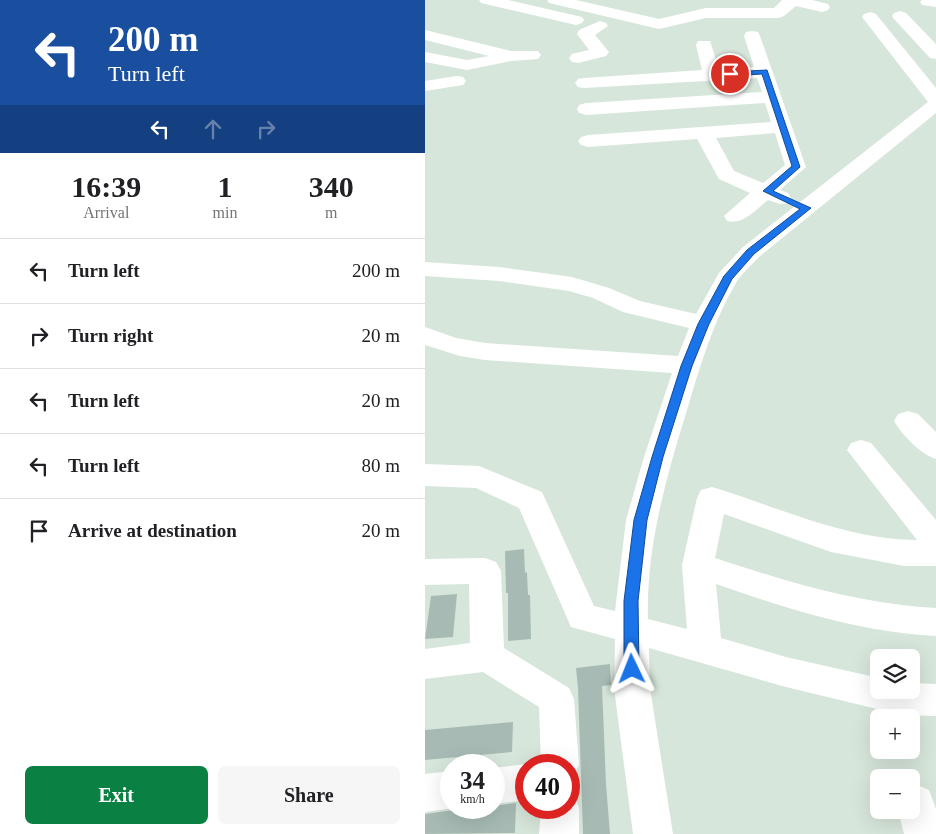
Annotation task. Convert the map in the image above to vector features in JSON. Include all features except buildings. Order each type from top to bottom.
[{"type":"street","points":[[487,0],[655,39]]},
{"type":"street","points":[[555,0],[659,24],[706,13],[778,13],[791,0],[822,7]]},
{"type":"street","points":[[900,16],[936,54]]},
{"type":"street","points":[[653,834],[632,688],[631,630],[634,568],[641,520],[657,457],[703,324],[727,278],[751,252],[936,102],[870,17]]},
{"type":"street","points":[[601,26],[585,34],[600,52],[580,61],[585,83],[588,147],[784,127]]},
{"type":"street","points":[[425,35],[511,56]]},
{"type":"street","points":[[735,216],[796,167],[752,36]]},
{"type":"street","points":[[704,45],[712,75]]},
{"type":"street","points":[[425,57],[467,65],[511,56],[532,55]]},
{"type":"street","points":[[621,60],[624,80]]},
{"type":"street","points":[[585,83],[624,80],[656,70],[712,75],[765,72]]},
{"type":"street","points":[[425,86],[457,80]]},
{"type":"street","points":[[586,109],[774,97]]},
{"type":"street","points":[[704,134],[725,175],[806,208]]},
{"type":"street","points":[[426,271],[499,274],[571,284],[601,293],[632,308],[703,324]]},
{"type":"street","points":[[425,335],[441,343],[467,350],[559,357],[643,360],[687,366]]},
{"type":"street","points":[[908,421],[936,449]]},
{"type":"street","points":[[861,450],[936,542]]},
{"type":"street","points":[[425,475],[479,477],[531,500],[583,617],[705,648],[786,672],[902,699],[936,700]]},
{"type":"street","points":[[705,648],[698,565],[712,498],[831,540],[904,553],[936,553]]},
{"type":"street","points":[[698,565],[819,605],[903,622],[936,622]]},
{"type":"street","points":[[425,572],[485,571],[487,656]]},
{"type":"street","points":[[425,664],[487,656],[556,699],[559,754]]},
{"type":"street","points":[[425,793],[440,791]]},
{"type":"street","points":[[559,834],[560,819]]},
{"type":"route","points":[[632,669],[631,601],[641,520],[657,457],[687,366],[703,324],[727,278],[751,252],[806,208],[767,191],[796,167],[765,72],[730,74]]}]
